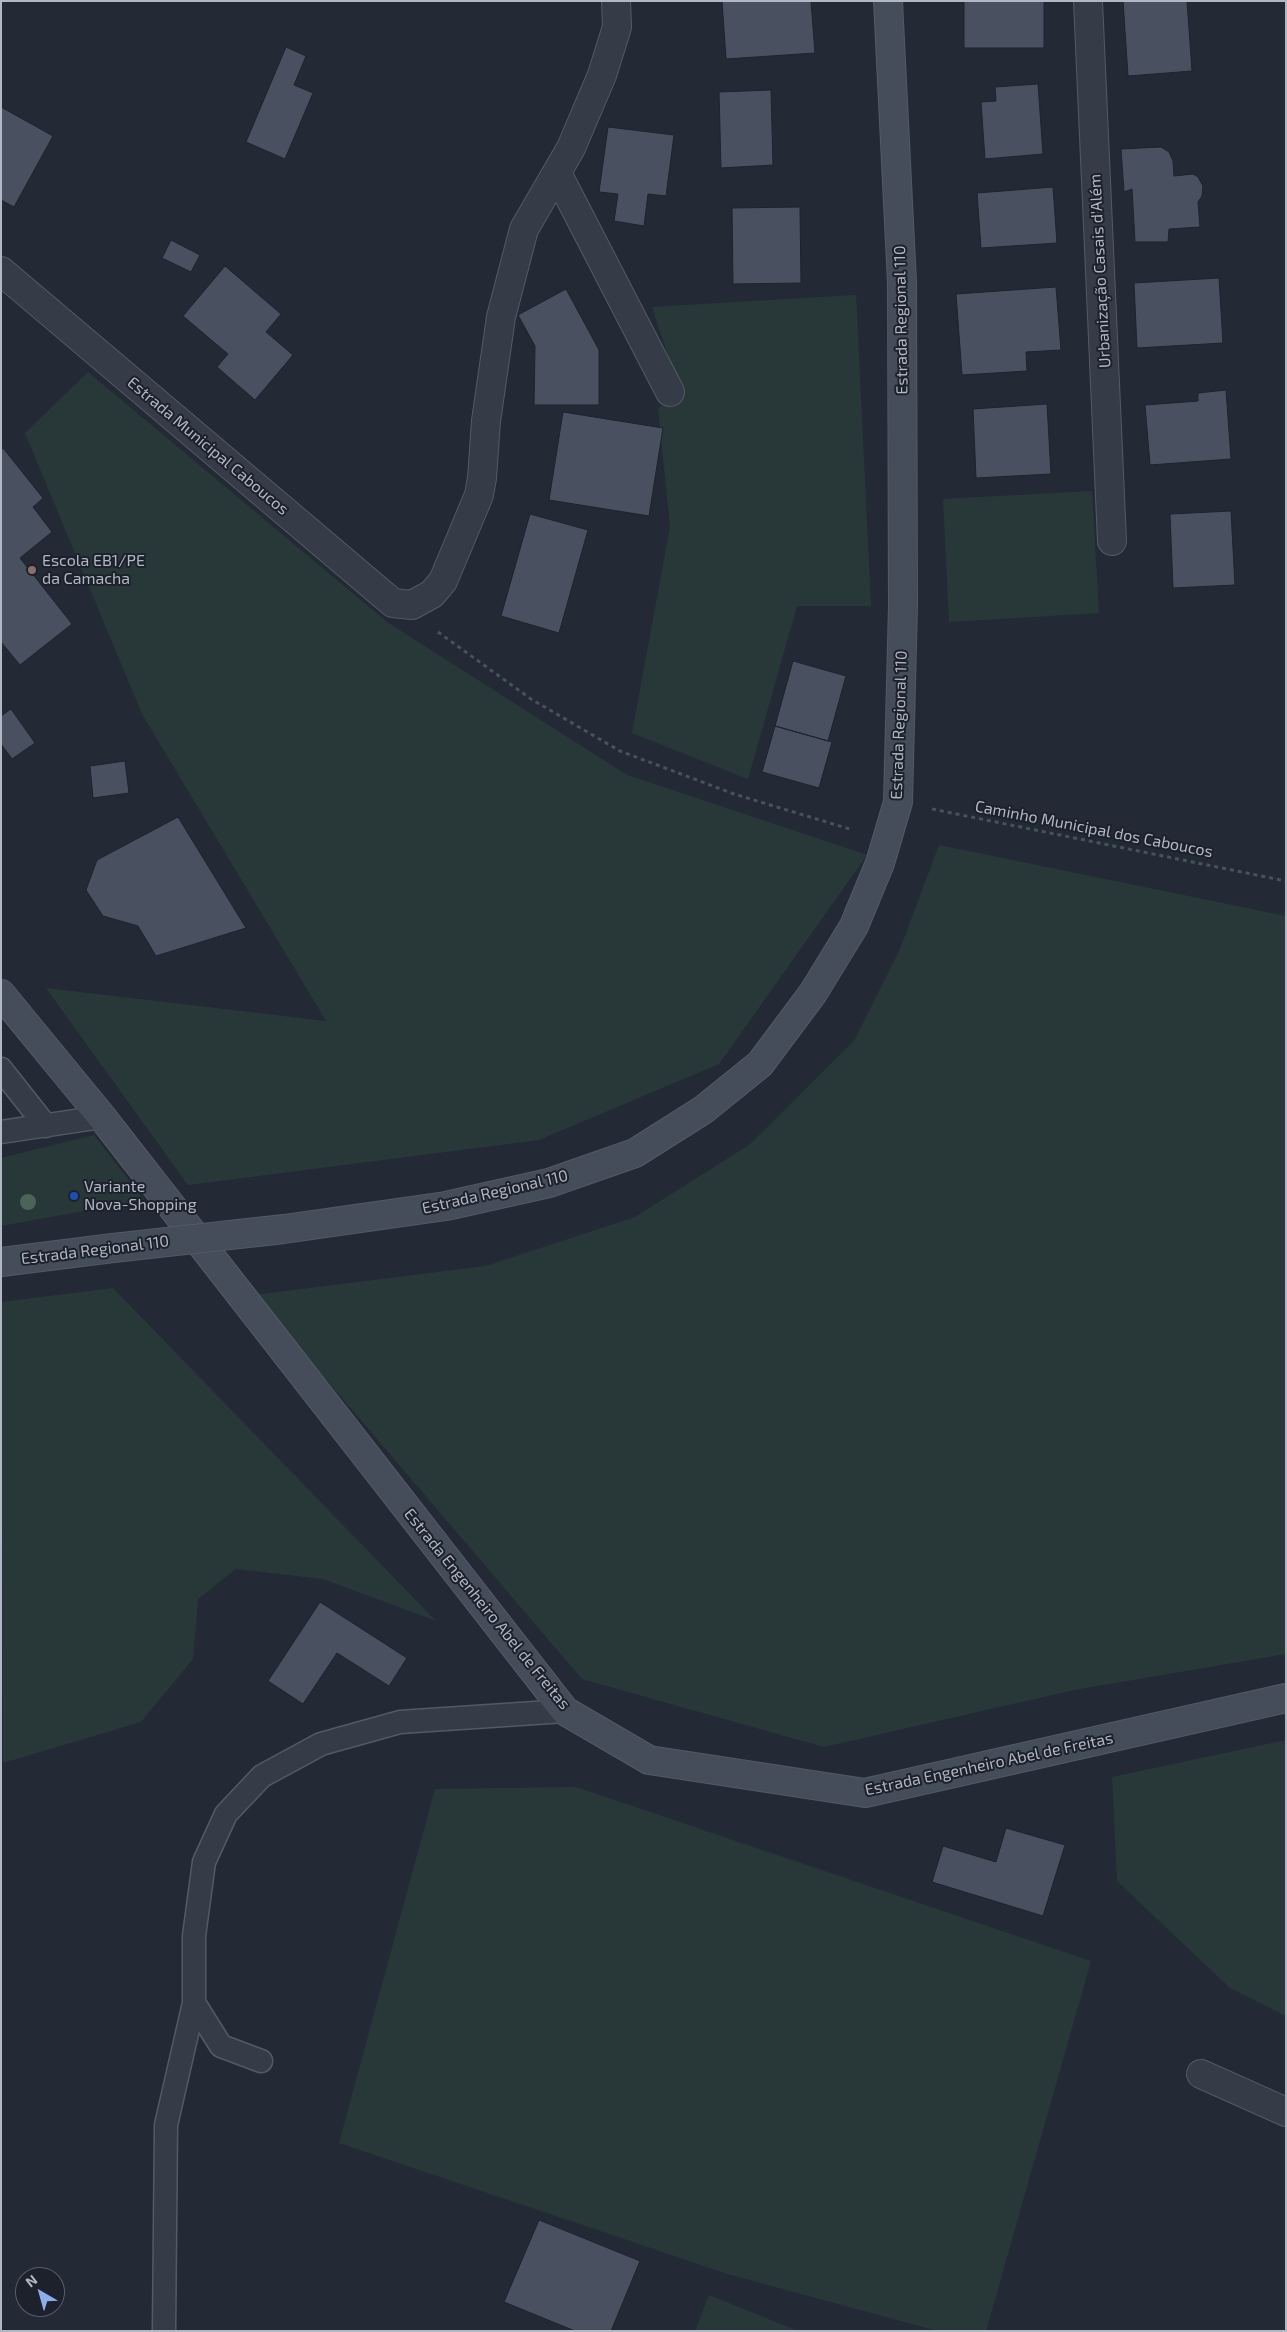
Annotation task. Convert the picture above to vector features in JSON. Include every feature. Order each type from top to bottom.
[{"type":"main road","name":"Estrada Regional 110","points":[[1,1262],[284,1229],[446,1206],[549,1182],[635,1153],[703,1110],[760,1064],[813,992],[854,926],[880,863],[898,802],[902,604],[902,283],[888,1]]},
{"type":"main road","name":"Estrada Engenheiro Abel de Freitas","points":[[1,994],[102,1117],[566,1711],[649,1760],[865,1793],[1286,1698]]},
{"type":"street","points":[[420,602],[432,594],[443,581],[479,495],[486,421],[501,317],[524,229],[544,193],[558,175],[602,75],[617,27],[616,1]]},
{"type":"street","name":"Urbanização Casais d'Além","points":[[1088,1],[1112,541]]},
{"type":"street","points":[[558,175],[670,392]]},
{"type":"street","name":"Estrada Municipal Caboucos","points":[[1,271],[393,603],[412,605],[420,602]]},
{"type":"street","points":[[1201,2074],[1286,2112]]},
{"type":"lane","points":[[1,1069],[46,1126]]},
{"type":"lane","points":[[1,1132],[102,1117]]},
{"type":"lane","points":[[164,2331],[166,2125],[194,2003],[194,1936],[204,1862],[226,1814],[262,1776],[321,1744],[400,1722],[566,1711]]},
{"type":"lane","points":[[194,2003],[221,2046],[261,2061]]},
{"type":"path","points":[[420,602],[432,628],[531,699],[620,751],[734,794],[838,825]]},
{"type":"path","name":"Caminho Municipal dos Caboucos","points":[[898,802],[1286,881]]},
{"type":"shaded area","points":[[856,295],[871,606],[797,606],[748,779],[632,733],[670,527],[658,408],[682,398],[652,307]]},
{"type":"shaded area","points":[[88,372],[387,622],[627,775],[867,855],[719,1064],[539,1140],[188,1185],[46,988],[326,1021],[142,714],[25,433]]},
{"type":"shaded area","points":[[1092,491],[1099,613],[949,622],[943,499]]},
{"type":"shaded area","points":[[939,845],[1286,916],[1286,1654],[1074,1690],[824,1747],[582,1679],[254,1295],[486,1266],[635,1217],[749,1145],[854,1041],[900,949]]},
{"type":"shaded area","points":[[94,1135],[144,1200],[1,1226],[1,1158]]},
{"type":"shaded area","points":[[113,1288],[436,1621],[323,1579],[236,1569],[198,1599],[193,1659],[141,1722],[3,1763],[1,1302]]},
{"type":"shaded area","points":[[1286,1740],[1286,2016],[1230,1988],[1117,1881],[1112,1777]]},
{"type":"shaded area","points":[[576,1787],[1091,1961],[986,2331],[938,2331],[731,2275],[339,2143],[435,1789]]},
{"type":"shaded area","points":[[709,2295],[798,2331],[695,2331]]},
{"type":"building","points":[[722,1],[811,1],[815,53],[726,59]]},
{"type":"building","points":[[964,1],[1044,1],[1044,48],[964,48]]},
{"type":"building","points":[[1123,1],[1187,1],[1192,71],[1128,76]]},
{"type":"building","points":[[286,47],[306,56],[294,85],[313,93],[285,159],[246,142]]},
{"type":"building","points":[[1038,84],[1043,154],[985,159],[981,102],[996,101],[995,87]]},
{"type":"building","points":[[771,90],[773,165],[721,168],[719,92]]},
{"type":"building","points":[[1,107],[53,136],[14,207],[1,200]]},
{"type":"building","points":[[608,127],[674,135],[666,196],[648,194],[644,226],[614,221],[618,194],[599,192]]},
{"type":"building","points":[[1161,147],[1169,152],[1173,161],[1174,176],[1193,174],[1198,177],[1203,186],[1202,196],[1198,202],[1200,227],[1169,229],[1168,242],[1135,242],[1132,189],[1124,192],[1121,149]]},
{"type":"building","points":[[1053,187],[1057,243],[981,248],[977,193]]},
{"type":"building","points":[[800,207],[801,283],[733,284],[732,208]]},
{"type":"building","points":[[171,240],[200,255],[191,272],[162,258]]},
{"type":"building","points":[[225,266],[281,314],[266,332],[293,355],[255,400],[217,367],[228,354],[183,316]]},
{"type":"building","points":[[1219,278],[1223,343],[1137,348],[1134,283]]},
{"type":"building","points":[[1056,287],[1061,350],[1026,352],[1027,371],[962,375],[956,294]]},
{"type":"building","points":[[566,289],[599,350],[599,405],[534,405],[535,346],[518,315]]},
{"type":"building","points":[[1226,390],[1231,459],[1150,465],[1145,405],[1198,401],[1198,393]]},
{"type":"building","points":[[1047,404],[1051,474],[976,478],[973,409]]},
{"type":"building","points":[[563,412],[663,428],[649,516],[549,500]]},
{"type":"building","points":[[3,448],[43,498],[33,507],[52,532],[20,558],[72,624],[20,665],[1,642],[1,450]]},
{"type":"building","points":[[1231,511],[1235,585],[1173,588],[1170,514]]},
{"type":"building","points":[[530,514],[588,530],[559,633],[501,616]]},
{"type":"building","points":[[793,661],[846,676],[828,741],[775,726]]},
{"type":"building","points":[[11,709],[35,743],[12,759],[1,744],[1,716]]},
{"type":"building","points":[[775,726],[832,742],[819,788],[762,772]]},
{"type":"building","points":[[125,761],[129,793],[93,798],[90,766]]},
{"type":"building","points":[[178,817],[246,928],[156,956],[138,926],[103,916],[86,890],[97,860]]},
{"type":"building","points":[[320,1602],[407,1658],[389,1686],[337,1653],[303,1704],[268,1681]]},
{"type":"building","points":[[1006,1828],[1065,1845],[1043,1916],[932,1882],[943,1846],[996,1862]]},
{"type":"building","points":[[539,2220],[640,2261],[611,2331],[575,2331],[504,2302]]},
{"type":"place","name":"Escola EB1/PE da Camacha","points":[[32,570]]},
{"type":"place","name":"Variante Nova-Shopping","points":[[74,1196]]}]
